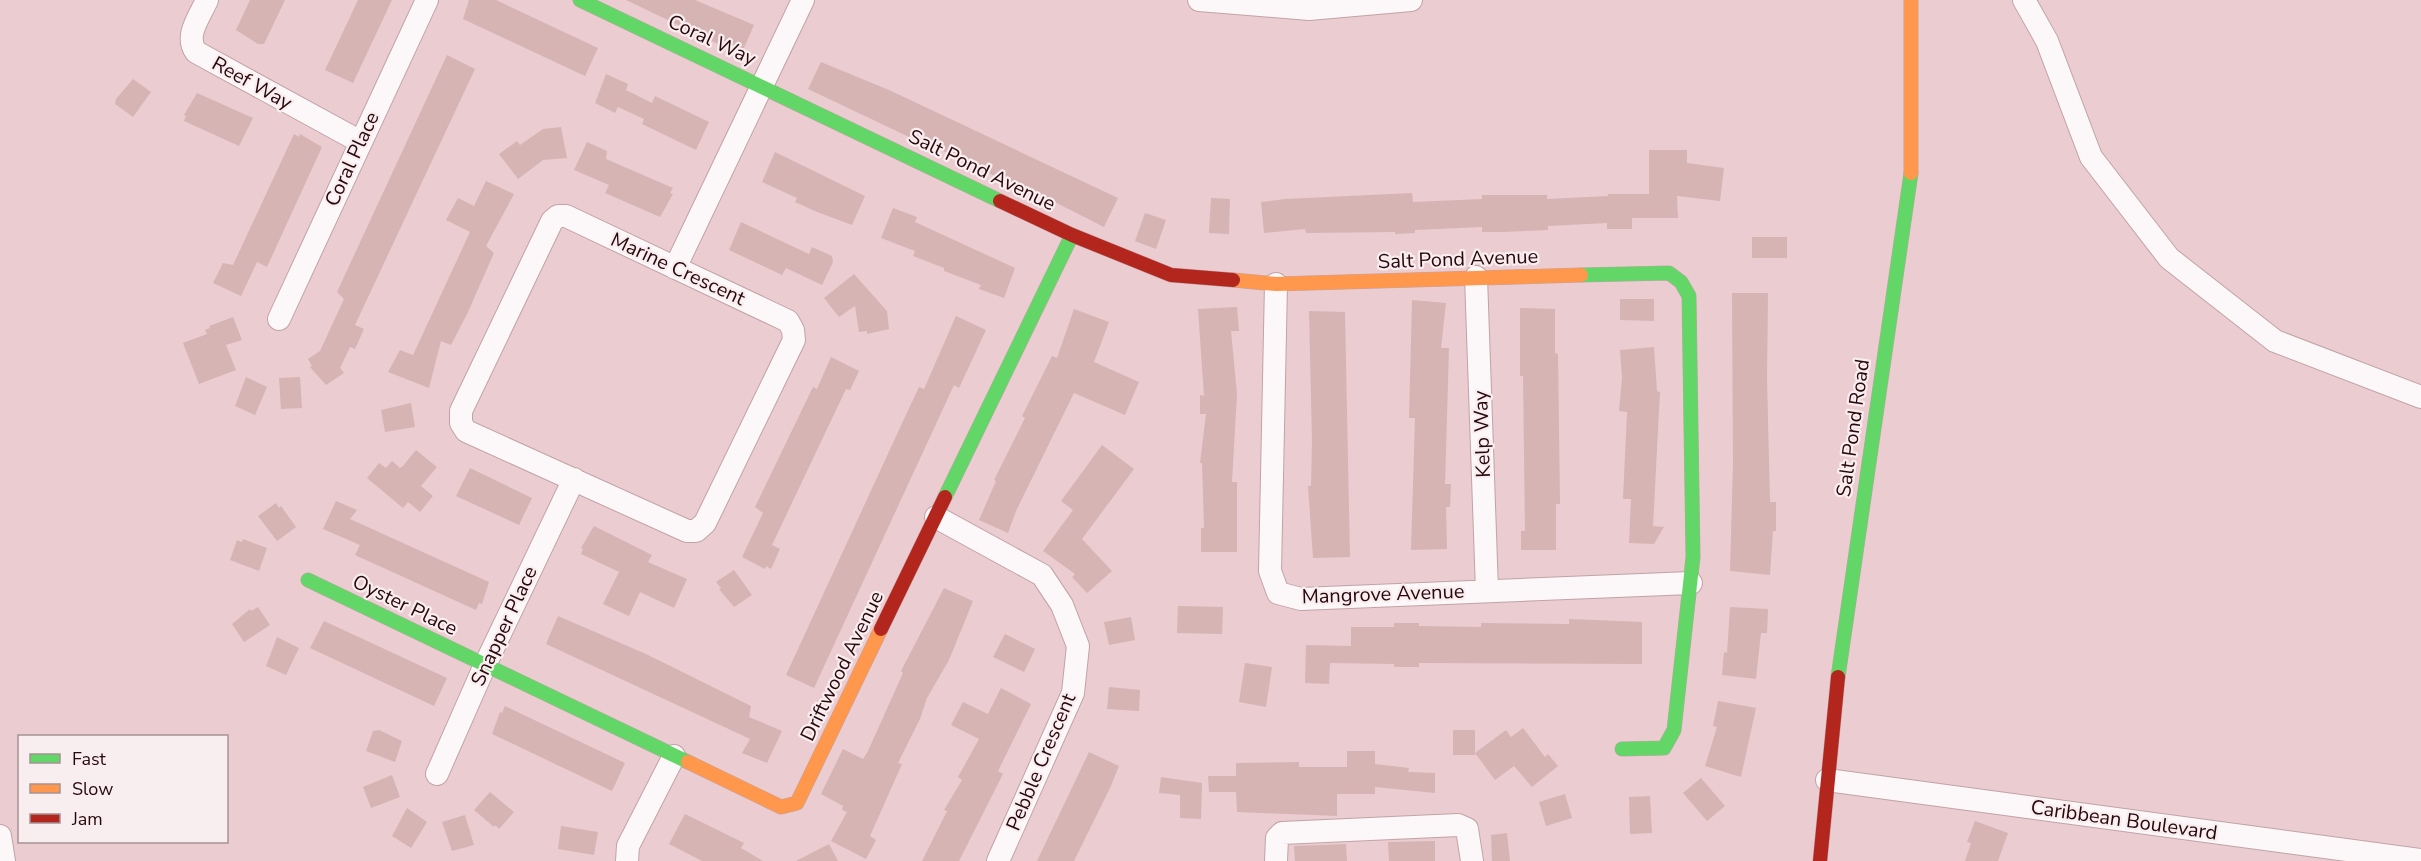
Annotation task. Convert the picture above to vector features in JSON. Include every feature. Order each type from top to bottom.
[{"type":"street","name":"Reef Way","points":[[207,0],[191,35],[190,45],[196,52],[359,141]]},
{"type":"street","name":"Coral Place","points":[[279,319],[359,141],[427,0]]},
{"type":"street","name":"Coral Way","points":[[580,0],[761,85]]},
{"type":"street","points":[[675,268],[803,0]]},
{"type":"street","points":[[1199,0],[1309,9],[1411,0]]},
{"type":"street","name":"Salt Pond Road","points":[[1820,861],[1837,682],[1912,165],[1911,0]]},
{"type":"street","points":[[2024,0],[2047,41],[2091,157],[2169,258],[2275,341],[2421,397]]},
{"type":"street","name":"Salt Pond Avenue","points":[[761,85],[1072,235],[1171,275],[1276,284],[1669,273],[1681,282],[1689,296],[1693,557],[1674,730],[1664,748],[1622,748]]},
{"type":"street","name":"Marine Crescent","points":[[558,216],[566,216],[788,321],[793,330],[794,340],[705,523],[696,531],[687,531],[574,479],[466,430],[461,423],[461,411],[552,221],[558,216]]},
{"type":"street","name":"Driftwood Avenue","points":[[485,665],[781,807],[798,803],[1072,235]]},
{"type":"street","name":"Kelp Way","points":[[1476,277],[1487,591]]},
{"type":"street","name":"Mangrove Avenue","points":[[1276,284],[1270,571],[1278,593],[1301,599],[1690,584]]},
{"type":"street","name":"Snapper Place","points":[[437,774],[485,665],[574,479]]},
{"type":"street","name":"Pebble Crescent","points":[[936,517],[1042,575],[1062,605],[1078,646],[1073,693],[998,861]]},
{"type":"street","name":"Oyster Place","points":[[308,580],[485,665]]},
{"type":"street","points":[[627,861],[628,846],[674,756]]},
{"type":"street","name":"Caribbean Boulevard","points":[[1827,780],[2421,860]]},
{"type":"street","points":[[1276,861],[1277,838],[1282,833],[1458,825],[1467,829],[1472,861]]},
{"type":"street","points":[[0,836],[4,861]]},
{"type":"building","points":[[250,0],[285,0],[264,44],[258,44],[236,30]]},
{"type":"building","points":[[358,0],[392,0],[353,83],[325,70]]},
{"type":"building","points":[[469,0],[496,0],[598,48],[585,76],[463,19]]},
{"type":"building","points":[[626,0],[695,0],[754,25],[741,55]]},
{"type":"building","points":[[447,55],[475,69],[355,325],[364,329],[355,349],[350,347],[340,368],[344,373],[326,385],[310,367],[312,366],[308,359],[320,351],[344,299],[337,292]]},
{"type":"building","points":[[821,62],[889,90],[1118,198],[1104,227],[1029,189],[1027,192],[808,89]]},
{"type":"building","points":[[606,74],[628,84],[626,90],[652,103],[655,96],[709,122],[696,150],[642,124],[644,119],[618,107],[615,113],[595,103]]},
{"type":"building","points":[[133,79],[151,92],[133,117],[115,104],[116,99]]},
{"type":"building","points":[[197,93],[253,118],[239,146],[184,121],[186,116],[184,115]]},
{"type":"building","points":[[561,127],[567,158],[543,160],[518,179],[499,154],[517,141],[520,145],[543,129]]},
{"type":"building","points":[[294,134],[299,137],[300,134],[322,147],[267,267],[257,262],[241,296],[213,283],[223,263],[233,265]]},
{"type":"building","points":[[587,142],[607,151],[606,159],[673,188],[670,193],[673,194],[660,217],[605,193],[609,185],[574,170]]},
{"type":"building","points":[[1649,150],[1687,150],[1687,163],[1724,168],[1720,201],[1677,196],[1678,218],[1632,218],[1632,229],[1607,229],[1607,223],[1548,226],[1548,230],[1504,232],[1482,232],[1482,227],[1415,230],[1415,233],[1395,234],[1395,232],[1306,233],[1305,229],[1264,233],[1261,202],[1285,199],[1412,193],[1413,202],[1482,199],[1482,195],[1547,195],[1547,199],[1608,196],[1608,194],[1649,194]]},
{"type":"building","points":[[775,152],[865,196],[852,225],[795,202],[797,198],[762,182]]},
{"type":"building","points":[[486,181],[514,194],[486,246],[494,253],[468,312],[451,345],[441,341],[429,388],[388,372],[400,350],[413,355],[470,232],[446,220],[458,198],[474,206]]},
{"type":"building","points":[[1211,198],[1230,199],[1229,234],[1209,233]]},
{"type":"building","points":[[893,208],[917,217],[915,222],[1015,268],[1004,298],[979,289],[981,285],[913,256],[915,251],[881,238]]},
{"type":"building","points":[[1145,213],[1166,220],[1156,249],[1135,241]]},
{"type":"building","points":[[741,222],[809,254],[812,247],[832,256],[833,262],[822,285],[786,268],[782,275],[729,250]]},
{"type":"building","points":[[1752,237],[1787,237],[1787,258],[1752,258]]},
{"type":"building","points":[[854,274],[887,311],[889,329],[867,334],[867,331],[859,332],[855,306],[839,317],[824,298]]},
{"type":"building","points":[[1732,293],[1768,293],[1767,378],[1770,502],[1776,502],[1776,531],[1773,531],[1770,575],[1730,571],[1733,463]]},
{"type":"building","points":[[1620,299],[1654,299],[1654,321],[1620,320]]},
{"type":"building","points":[[1412,300],[1446,303],[1441,348],[1449,348],[1445,484],[1451,484],[1450,507],[1446,507],[1447,549],[1411,550],[1415,418],[1409,418]]},
{"type":"building","points":[[1237,307],[1239,331],[1231,331],[1237,394],[1232,482],[1237,482],[1237,552],[1201,552],[1201,528],[1204,528],[1202,463],[1200,463],[1206,414],[1200,414],[1200,395],[1204,396],[1198,309]]},
{"type":"building","points":[[1520,308],[1555,309],[1555,353],[1558,354],[1560,504],[1556,504],[1556,550],[1521,550],[1521,531],[1525,531]]},
{"type":"building","points":[[1074,309],[1109,322],[1094,362],[1139,382],[1125,415],[1074,393],[1016,511],[1008,533],[979,520],[996,481],[994,480],[1025,418],[1022,416],[1052,356],[1057,358]]},
{"type":"building","points":[[1309,311],[1345,312],[1350,557],[1313,558],[1308,486],[1311,486],[1312,441]]},
{"type":"building","points":[[956,316],[986,330],[959,388],[954,385],[814,688],[786,675],[919,387],[924,389]]},
{"type":"building","points":[[233,317],[242,340],[226,345],[236,370],[199,384],[183,343],[207,334],[205,330],[210,328],[209,326]]},
{"type":"building","points":[[1654,347],[1657,391],[1660,392],[1653,526],[1664,527],[1654,544],[1629,543],[1631,499],[1623,499],[1627,412],[1619,411],[1622,378],[1620,350]]},
{"type":"building","points":[[831,357],[859,371],[850,390],[846,389],[772,545],[780,549],[771,569],[766,566],[765,569],[742,557],[763,513],[755,507],[813,387],[817,389]]},
{"type":"building","points":[[246,377],[267,387],[255,415],[235,406]]},
{"type":"building","points":[[300,377],[302,408],[281,409],[279,378]]},
{"type":"building","points":[[411,403],[415,427],[385,432],[381,410]]},
{"type":"building","points":[[1102,445],[1134,469],[1082,539],[1112,571],[1087,593],[1072,577],[1075,574],[1043,551],[1073,510],[1061,501]]},
{"type":"building","points":[[416,450],[437,467],[421,486],[433,496],[420,512],[408,502],[403,508],[367,478],[379,463],[386,468],[392,461],[400,468]]},
{"type":"building","points":[[470,468],[532,498],[519,525],[456,496]]},
{"type":"building","points":[[336,501],[357,510],[350,519],[489,582],[482,604],[479,603],[476,610],[355,555],[360,545],[323,529]]},
{"type":"building","points":[[276,503],[279,508],[281,506],[296,527],[277,541],[258,516]]},
{"type":"building","points":[[594,526],[652,555],[648,562],[687,579],[674,608],[640,592],[629,616],[603,604],[619,572],[581,554],[583,549],[581,548]]},
{"type":"building","points":[[243,539],[267,548],[259,571],[230,560],[237,540],[242,542]]},
{"type":"building","points":[[734,570],[752,595],[734,607],[716,582]]},
{"type":"building","points":[[944,588],[973,601],[949,660],[927,698],[920,719],[898,763],[902,764],[870,836],[876,840],[866,859],[831,841],[847,812],[842,810],[843,806],[821,794],[843,749],[863,759],[868,751],[903,673],[901,671]]},
{"type":"building","points":[[1178,606],[1223,607],[1222,634],[1177,633]]},
{"type":"building","points":[[258,607],[270,625],[244,642],[232,624],[250,609],[251,611]]},
{"type":"building","points":[[1730,607],[1768,609],[1767,633],[1761,633],[1756,679],[1722,675],[1724,652],[1727,653]]},
{"type":"building","points":[[558,616],[646,654],[751,706],[749,717],[782,731],[767,763],[742,753],[750,739],[546,644]]},
{"type":"building","points":[[1131,617],[1135,640],[1109,645],[1104,622]]},
{"type":"building","points":[[1569,619],[1642,622],[1642,664],[1419,663],[1419,667],[1394,667],[1394,664],[1330,663],[1329,684],[1305,683],[1306,645],[1351,646],[1351,627],[1394,627],[1394,623],[1419,623],[1419,626],[1481,627],[1481,623],[1569,624]]},
{"type":"building","points":[[324,621],[447,678],[434,706],[310,648]]},
{"type":"building","points":[[1005,634],[1035,649],[1024,672],[993,657]]},
{"type":"building","points":[[277,637],[299,648],[286,675],[266,666]]},
{"type":"building","points":[[1245,663],[1272,667],[1266,707],[1239,702]]},
{"type":"building","points":[[1109,687],[1140,690],[1139,711],[1107,709]]},
{"type":"building","points":[[1001,688],[1031,704],[998,771],[1003,774],[959,861],[922,861],[947,811],[944,810],[962,780],[958,777],[979,739],[951,725],[963,702],[988,714]]},
{"type":"building","points":[[1718,701],[1756,708],[1741,777],[1705,766],[1717,727],[1713,726]]},
{"type":"building","points":[[505,706],[625,763],[612,791],[492,734],[500,712],[502,713]]},
{"type":"building","points":[[1523,728],[1545,757],[1548,754],[1558,766],[1532,787],[1514,766],[1495,780],[1475,753],[1506,730],[1511,737]]},
{"type":"building","points":[[379,730],[402,741],[395,762],[366,751],[373,731]]},
{"type":"building","points":[[1453,730],[1475,730],[1475,755],[1453,755]]},
{"type":"building","points":[[1347,751],[1375,751],[1375,764],[1409,768],[1408,772],[1435,773],[1435,793],[1375,787],[1375,794],[1337,794],[1337,816],[1237,812],[1236,792],[1209,792],[1208,776],[1236,776],[1236,763],[1299,762],[1299,767],[1347,767]]},
{"type":"building","points":[[1089,752],[1119,766],[1110,788],[1074,861],[1037,861]]},
{"type":"building","points":[[392,775],[400,797],[371,808],[363,787]]},
{"type":"building","points":[[1161,777],[1202,783],[1201,819],[1180,818],[1180,795],[1159,793]]},
{"type":"building","points":[[1701,778],[1725,806],[1707,821],[1683,793]]},
{"type":"building","points":[[490,792],[514,812],[499,829],[474,810]]},
{"type":"building","points":[[1565,794],[1572,818],[1546,826],[1539,802]]},
{"type":"building","points":[[1650,796],[1652,833],[1630,834],[1629,797]]},
{"type":"building","points":[[407,808],[427,822],[411,848],[392,836]]},
{"type":"building","points":[[685,814],[744,843],[741,848],[763,861],[702,861],[669,844]]},
{"type":"building","points":[[465,815],[474,845],[452,851],[442,822]]},
{"type":"building","points":[[1975,821],[2008,833],[1998,861],[1965,861],[1971,843],[1967,842]]},
{"type":"building","points":[[561,826],[598,832],[594,855],[558,849]]},
{"type":"building","points":[[1507,833],[1510,861],[1492,861],[1491,835]]},
{"type":"building","points":[[1435,841],[1435,861],[1389,861],[1388,842]]},
{"type":"building","points":[[829,844],[838,861],[796,861]]},
{"type":"building","points":[[1346,844],[1347,861],[1295,861],[1294,846]]},
{"type":"traffic: fast","points":[[580,0],[1000,201]]},
{"type":"traffic: fast","points":[[1838,677],[1911,173]]},
{"type":"traffic: fast","points":[[945,497],[1072,235]]},
{"type":"traffic: fast","points":[[1581,275],[1669,273],[1681,282],[1689,296],[1693,557],[1674,730],[1664,748],[1622,749]]},
{"type":"traffic: fast","points":[[308,580],[688,762]]},
{"type":"traffic: slow","points":[[1911,0],[1911,173]]},
{"type":"traffic: slow","points":[[1233,280],[1276,284],[1581,275]]},
{"type":"traffic: slow","points":[[688,762],[781,807],[797,803],[881,629]]},
{"type":"traffic: jam","points":[[1000,201],[1072,235],[1171,275],[1233,280]]},
{"type":"traffic: jam","points":[[881,629],[945,497]]},
{"type":"traffic: jam","points":[[1820,861],[1838,677]]}]
